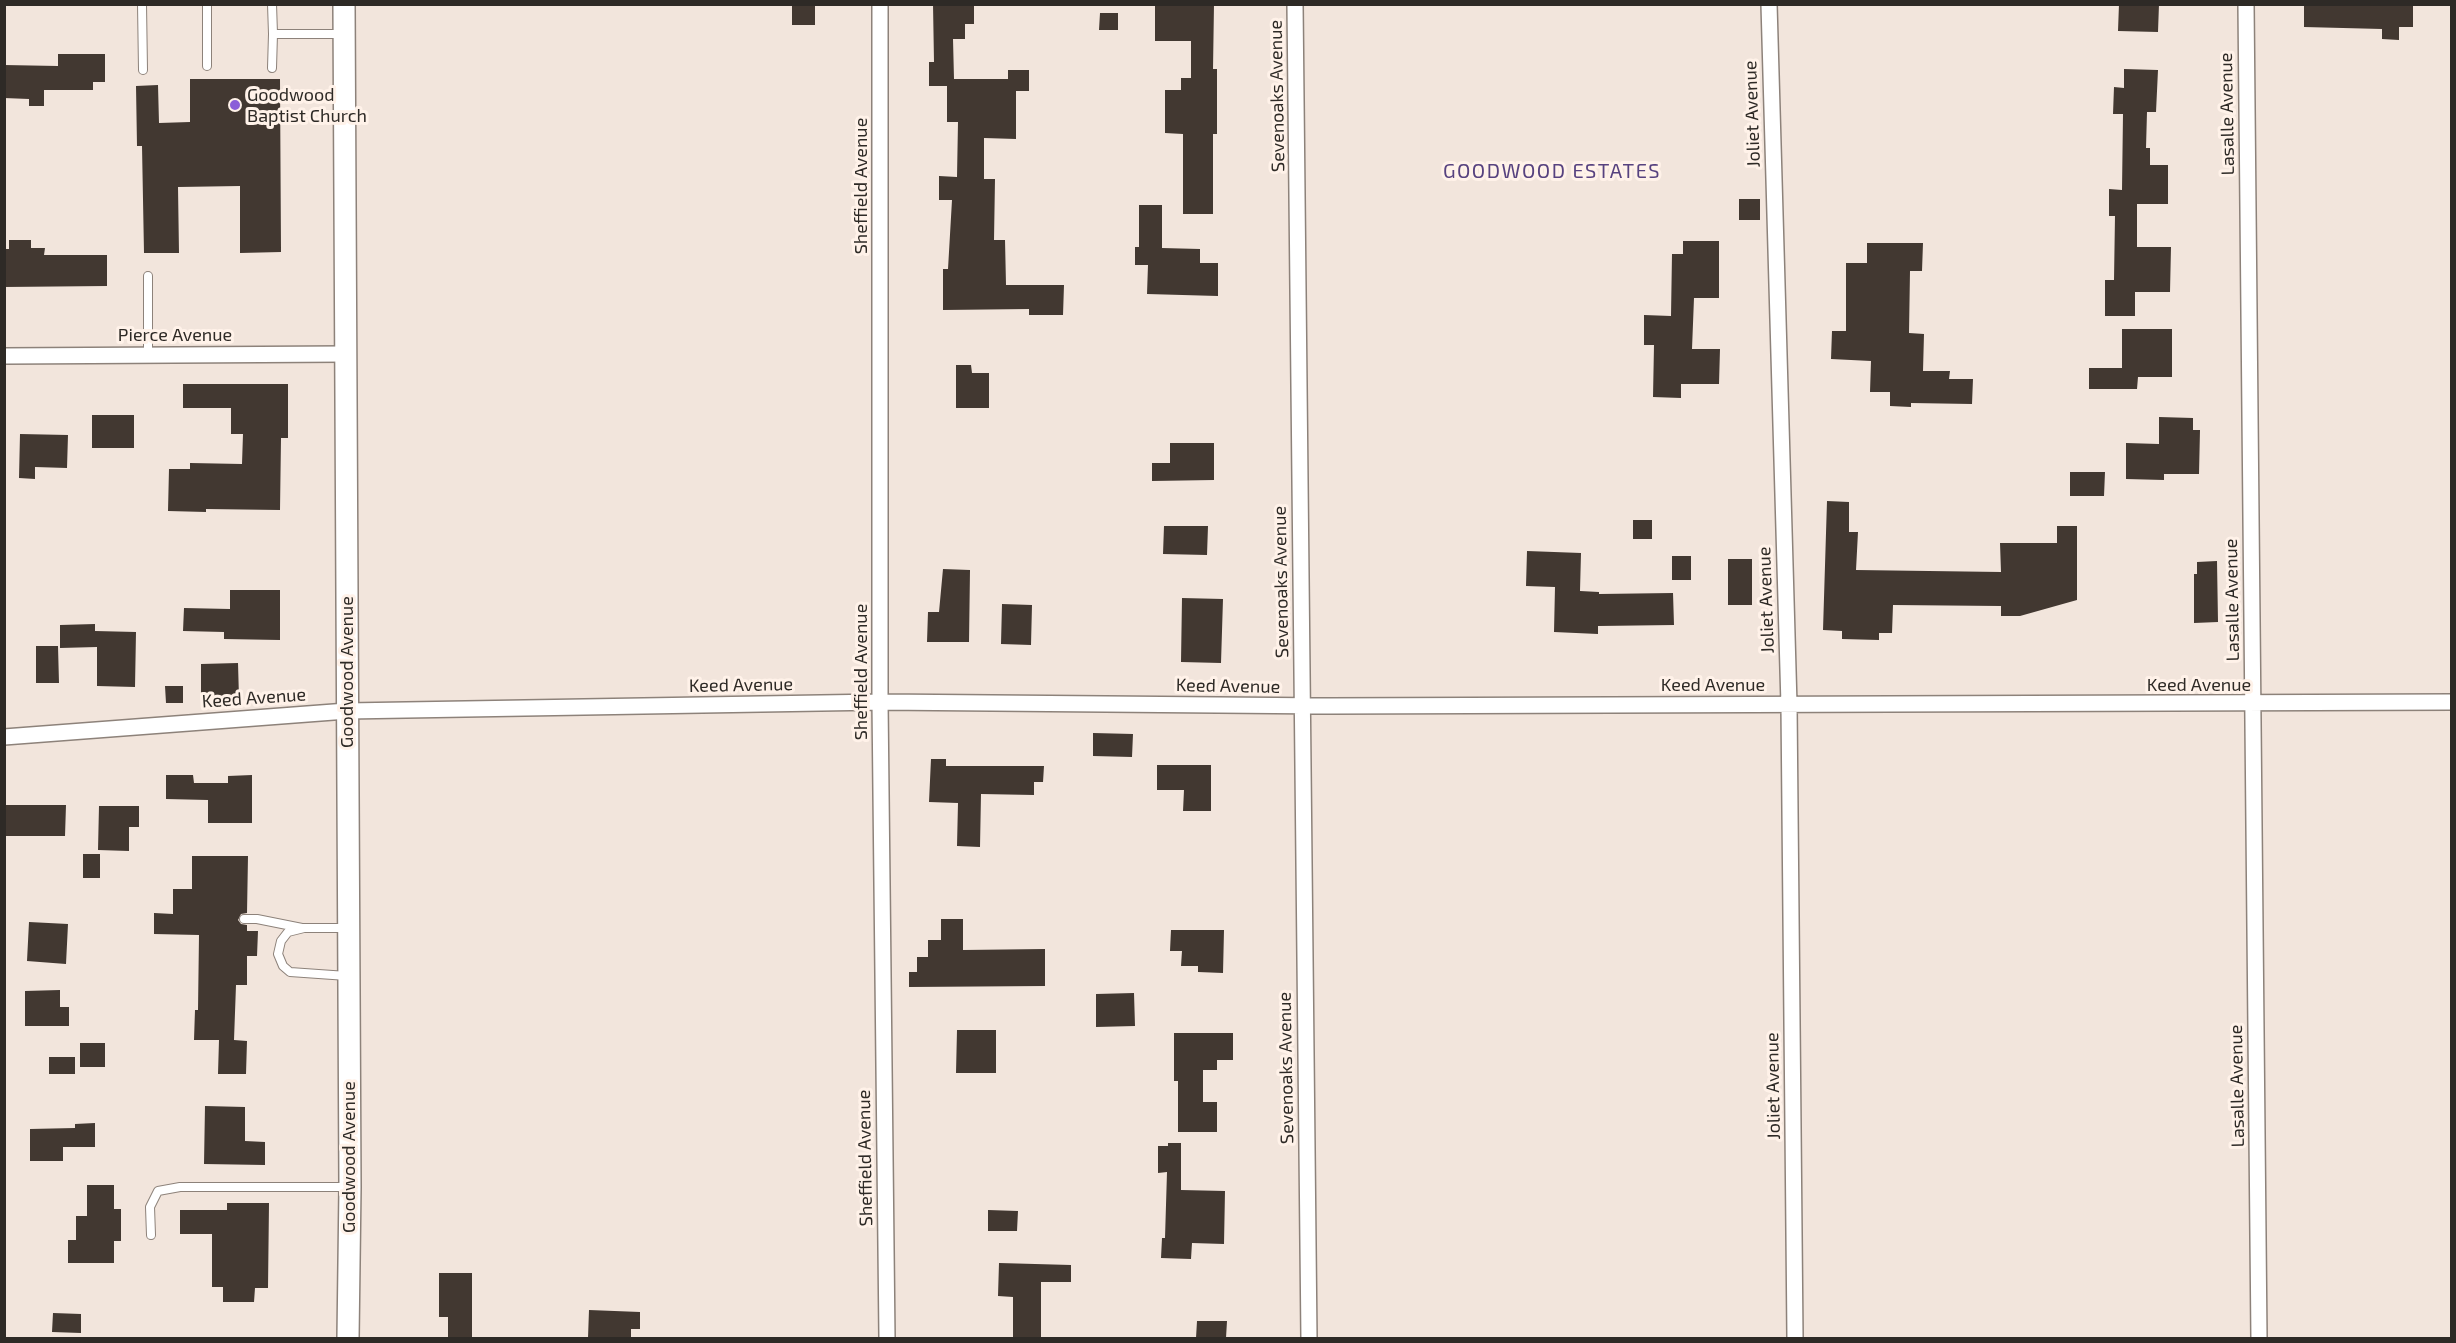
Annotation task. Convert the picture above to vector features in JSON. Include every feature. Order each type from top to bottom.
[{"type":"street","name":"Goodwood Avenue","points":[[344,4],[350,1187],[348,1338]]},
{"type":"street","name":"Sheffield Avenue","points":[[880,4],[880,702],[887,1338]]},
{"type":"street","name":"Sevenoaks Avenue","points":[[1295,4],[1309,1338]]},
{"type":"street","name":"Joliet Avenue","points":[[1769,4],[1789,705],[1795,1338]]},
{"type":"street","name":"Lasalle Avenue","points":[[2246,4],[2259,1338]]},
{"type":"street","name":"Pierce Avenue","points":[[4,356],[346,354]]},
{"type":"street","name":"Keed Avenue","points":[[4,737],[347,711],[880,702],[1302,706],[2451,702]]},
{"type":"lane","points":[[142,4],[143,70]]},
{"type":"lane","points":[[207,4],[207,66]]},
{"type":"lane","points":[[272,4],[272,68]]},
{"type":"lane","points":[[273,34],[344,34]]},
{"type":"lane","points":[[148,276],[148,355]]},
{"type":"lane","points":[[244,919],[257,919],[304,928],[348,928]]},
{"type":"lane","points":[[304,928],[288,932],[282,941],[278,954],[283,966],[290,972],[349,976]]},
{"type":"lane","points":[[151,1235],[150,1208],[158,1191],[180,1187],[350,1187]]},
{"type":"building","points":[[792,4],[815,4],[815,25],[792,25]]},
{"type":"building","points":[[933,4],[974,4],[974,24],[965,24],[965,39],[953,39],[954,79],[1008,79],[1008,70],[1029,70],[1029,91],[1016,91],[1016,139],[984,138],[984,179],[995,179],[994,240],[1005,240],[1006,285],[1064,285],[1063,315],[1029,315],[1029,309],[943,310],[943,269],[948,269],[952,200],[939,200],[939,176],[957,177],[958,122],[947,122],[947,86],[929,86],[929,62],[934,62]]},
{"type":"building","points":[[1155,4],[1214,4],[1213,69],[1217,69],[1217,134],[1213,134],[1213,214],[1183,214],[1183,134],[1165,133],[1165,90],[1181,90],[1181,78],[1191,78],[1191,41],[1155,41]]},
{"type":"building","points":[[2119,4],[2159,4],[2158,32],[2118,31]]},
{"type":"building","points":[[2304,4],[2413,4],[2413,27],[2399,27],[2399,40],[2382,39],[2382,29],[2304,27]]},
{"type":"building","points":[[1100,13],[1118,13],[1118,30],[1099,30]]},
{"type":"building","points":[[58,54],[105,54],[105,82],[93,82],[93,90],[44,90],[44,106],[29,106],[29,99],[4,98],[4,65],[58,66]]},
{"type":"building","points":[[2124,69],[2158,70],[2156,112],[2147,112],[2146,148],[2150,148],[2150,165],[2168,165],[2168,204],[2137,204],[2137,247],[2171,247],[2170,292],[2135,292],[2135,316],[2105,316],[2105,280],[2114,280],[2115,216],[2109,216],[2109,189],[2122,190],[2123,114],[2113,114],[2114,87],[2124,88]]},
{"type":"building","points":[[190,79],[280,79],[281,252],[240,253],[240,186],[178,187],[179,253],[144,253],[142,146],[137,146],[136,86],[158,85],[159,123],[190,122]]},
{"type":"building","points":[[1739,199],[1760,199],[1760,220],[1739,220]]},
{"type":"building","points":[[1139,205],[1162,205],[1162,248],[1200,249],[1200,263],[1218,263],[1218,296],[1147,294],[1148,265],[1135,265],[1135,247],[1139,247]]},
{"type":"building","points":[[9,240],[31,240],[31,248],[45,248],[44,255],[107,255],[107,286],[4,287],[4,249],[9,249]]},
{"type":"building","points":[[1683,241],[1719,241],[1719,298],[1694,298],[1692,349],[1720,349],[1719,384],[1681,384],[1681,398],[1653,397],[1654,345],[1644,345],[1644,315],[1671,316],[1672,254],[1683,254]]},
{"type":"building","points":[[1867,243],[1923,243],[1922,271],[1910,271],[1909,333],[1924,334],[1923,371],[1950,371],[1949,379],[1973,379],[1972,404],[1911,403],[1911,407],[1890,406],[1890,392],[1870,392],[1871,361],[1831,359],[1832,331],[1846,331],[1846,263],[1867,263]]},
{"type":"building","points":[[2122,329],[2172,329],[2172,377],[2138,377],[2137,389],[2089,389],[2089,368],[2122,368]]},
{"type":"building","points":[[956,365],[971,365],[972,373],[989,373],[989,408],[956,408]]},
{"type":"building","points":[[183,384],[288,384],[288,438],[281,438],[280,510],[168,511],[169,469],[190,469],[190,463],[242,464],[243,434],[231,434],[231,408],[183,408]]},
{"type":"building","points":[[92,415],[134,415],[134,448],[92,448]]},
{"type":"building","points":[[2159,417],[2193,418],[2193,430],[2200,430],[2199,474],[2164,474],[2164,480],[2126,479],[2126,443],[2159,444]]},
{"type":"building","points":[[20,434],[68,435],[67,468],[35,467],[35,479],[19,478]]},
{"type":"building","points":[[1170,443],[1214,443],[1214,480],[1152,481],[1152,463],[1170,463]]},
{"type":"building","points":[[2070,472],[2105,472],[2104,496],[2070,496]]},
{"type":"building","points":[[1827,501],[1849,502],[1849,532],[1858,532],[1856,570],[2001,572],[2000,543],[2057,543],[2057,526],[2077,526],[2077,600],[2020,616],[2001,616],[2001,606],[1893,605],[1892,633],[1879,633],[1879,640],[1842,639],[1842,631],[1823,630]]},
{"type":"building","points":[[1633,520],[1652,520],[1652,539],[1633,539]]},
{"type":"building","points":[[1164,526],[1208,526],[1207,555],[1163,554]]},
{"type":"building","points":[[1527,551],[1581,553],[1580,591],[1599,592],[1599,594],[1673,593],[1674,625],[1598,626],[1598,634],[1554,632],[1555,587],[1526,586]]},
{"type":"building","points":[[1672,556],[1691,556],[1691,580],[1672,580]]},
{"type":"building","points":[[1728,559],[1752,559],[1752,605],[1728,605]]},
{"type":"building","points":[[2217,561],[2218,622],[2194,623],[2194,574],[2197,574],[2197,562]]},
{"type":"building","points":[[943,569],[970,570],[969,642],[927,642],[928,612],[939,612]]},
{"type":"building","points":[[230,590],[280,590],[280,640],[224,639],[224,632],[183,631],[184,608],[230,609]]},
{"type":"building","points":[[1182,598],[1223,599],[1221,663],[1181,662]]},
{"type":"building","points":[[1002,604],[1032,605],[1031,645],[1001,644]]},
{"type":"building","points":[[95,624],[95,631],[136,632],[135,687],[97,686],[97,647],[60,648],[60,625]]},
{"type":"building","points":[[36,646],[58,646],[59,683],[36,683]]},
{"type":"building","points":[[238,663],[239,698],[201,700],[201,664]]},
{"type":"building","points":[[165,686],[183,686],[183,703],[166,703]]},
{"type":"building","points":[[1093,733],[1133,734],[1132,757],[1093,756]]},
{"type":"building","points":[[931,759],[946,759],[946,766],[1044,766],[1043,782],[1034,782],[1034,795],[981,794],[980,847],[957,846],[958,803],[929,802]]},
{"type":"building","points":[[1157,765],[1211,765],[1211,811],[1183,811],[1184,790],[1157,790]]},
{"type":"building","points":[[166,775],[193,775],[194,783],[228,783],[228,776],[252,775],[252,823],[208,823],[208,800],[166,799]]},
{"type":"building","points":[[4,805],[66,805],[65,836],[4,836]]},
{"type":"building","points":[[99,806],[139,806],[139,827],[129,827],[129,851],[98,850]]},
{"type":"building","points":[[83,854],[100,854],[100,878],[83,878]]},
{"type":"building","points":[[192,856],[248,856],[247,913],[241,914],[238,920],[241,924],[247,925],[247,931],[258,931],[257,956],[247,956],[247,985],[236,985],[234,1040],[247,1041],[246,1074],[218,1074],[219,1040],[194,1040],[195,1010],[198,1010],[199,935],[154,934],[154,913],[173,914],[173,889],[192,889]]},
{"type":"building","points":[[941,919],[963,919],[963,950],[1045,949],[1045,986],[909,987],[909,972],[917,972],[917,957],[928,957],[928,940],[941,940]]},
{"type":"building","points":[[29,922],[68,924],[66,964],[27,961]]},
{"type":"building","points":[[1171,930],[1224,930],[1223,973],[1198,972],[1198,966],[1181,966],[1182,951],[1170,951]]},
{"type":"building","points":[[60,990],[60,1007],[69,1007],[69,1026],[25,1026],[25,991]]},
{"type":"building","points":[[1134,993],[1135,1026],[1096,1027],[1096,994]]},
{"type":"building","points":[[957,1030],[996,1030],[996,1073],[956,1073]]},
{"type":"building","points":[[1174,1033],[1233,1033],[1233,1060],[1217,1060],[1217,1070],[1203,1070],[1203,1102],[1217,1102],[1217,1132],[1178,1132],[1178,1081],[1174,1081]]},
{"type":"building","points":[[80,1043],[105,1043],[105,1067],[80,1067]]},
{"type":"building","points":[[49,1057],[75,1057],[75,1074],[49,1074]]},
{"type":"building","points":[[205,1106],[245,1107],[245,1141],[265,1142],[265,1165],[204,1164]]},
{"type":"building","points":[[95,1123],[95,1147],[63,1147],[63,1161],[30,1161],[30,1129],[75,1128],[75,1124]]},
{"type":"building","points":[[1168,1143],[1181,1143],[1181,1190],[1225,1191],[1224,1244],[1192,1243],[1191,1259],[1161,1258],[1162,1238],[1165,1238],[1167,1172],[1158,1173],[1158,1146],[1168,1146]]},
{"type":"building","points":[[87,1185],[114,1185],[114,1209],[121,1209],[121,1241],[114,1241],[114,1263],[68,1263],[68,1240],[76,1240],[76,1216],[87,1216]]},
{"type":"building","points":[[227,1203],[269,1203],[268,1288],[255,1288],[254,1302],[223,1302],[223,1287],[212,1287],[212,1234],[180,1234],[180,1210],[227,1210]]},
{"type":"building","points":[[988,1210],[1018,1211],[1017,1231],[988,1231]]},
{"type":"building","points":[[999,1263],[1071,1265],[1071,1282],[1041,1282],[1041,1338],[1013,1338],[1013,1297],[998,1296]]},
{"type":"building","points":[[439,1273],[472,1273],[472,1338],[448,1338],[448,1317],[439,1317]]},
{"type":"building","points":[[589,1310],[640,1312],[640,1329],[631,1329],[631,1338],[588,1338]]},
{"type":"building","points":[[53,1313],[81,1314],[81,1333],[52,1332]]},
{"type":"building","points":[[1197,1321],[1227,1321],[1226,1338],[1196,1338]]},
{"type":"place","name":"Goodwood Baptist Church","points":[[235,105]]},
{"type":"district","name":"GOODWOOD ESTATES","points":[[1552,171]]}]
